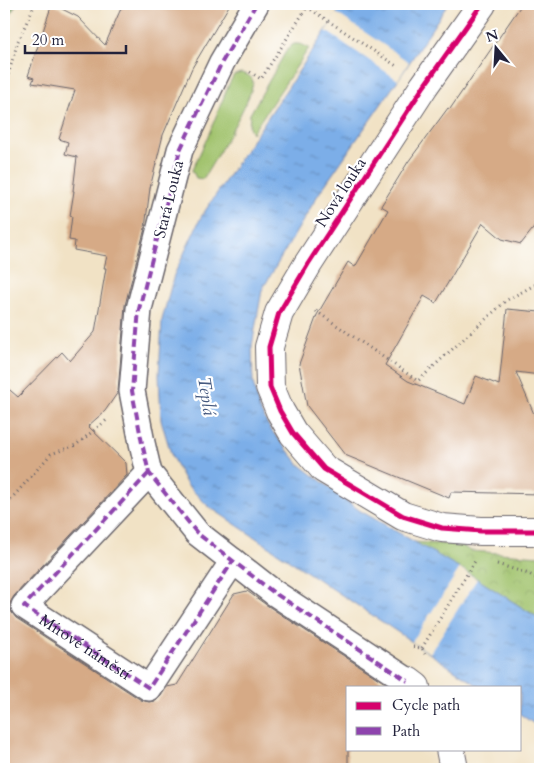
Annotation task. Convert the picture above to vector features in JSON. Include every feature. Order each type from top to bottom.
[{"type":"street","name":"Stará Louka","points":[[149,473],[132,391],[139,309],[180,150],[225,58],[256,4]]},
{"type":"street","name":"Nová louka","points":[[482,4],[424,86],[308,264],[279,313],[269,347],[270,387],[280,411],[293,433],[324,469],[403,516],[442,528],[481,531],[540,531]]},
{"type":"street","name":"Mírové náměstí","points":[[149,473],[24,606],[149,688],[233,561]]},
{"type":"street","points":[[149,473],[197,533],[273,592],[412,684]]},
{"type":"street","points":[[450,750],[454,769]]},
{"type":"path","points":[[4,89],[18,41],[35,4]]},
{"type":"path","points":[[225,58],[261,79],[308,5],[331,23],[404,71]]},
{"type":"path","points":[[290,294],[418,381],[508,300],[540,282]]},
{"type":"path","points":[[540,392],[540,399]]},
{"type":"path","points":[[4,507],[51,454],[76,445],[92,433]]},
{"type":"path","points":[[422,648],[477,557]]},
{"type":"path","points":[[494,563],[529,574],[540,580]]},
{"type":"green space","points":[[4,4],[16,4],[4,29]]},
{"type":"green space","points":[[294,44],[300,44],[309,48],[252,133],[249,127],[250,114],[288,48]]},
{"type":"green space","points":[[241,73],[250,77],[253,82],[247,101],[203,179],[196,178],[192,170],[229,84],[234,75]]},
{"type":"green space","points":[[413,542],[460,545],[471,551],[540,556],[540,619],[460,568]]},
{"type":"water","name":"Teplá","points":[[342,4],[448,4],[318,195],[262,290],[252,346],[253,382],[259,409],[271,430],[299,464],[359,510],[460,568],[540,619],[540,728],[522,715],[522,686],[478,686],[208,506],[187,485],[172,457],[161,420],[159,375],[162,320],[174,275],[201,217]]},
{"type":"pier","points":[[336,13],[409,62],[398,80],[326,31]]},
{"type":"pier","points":[[460,568],[477,579],[430,653],[412,642]]},
{"type":"building","points":[[52,4],[78,17],[105,45],[123,4],[230,4],[192,68],[163,135],[150,188],[145,228],[125,305],[118,392],[105,411],[88,426],[126,463],[127,475],[14,596],[10,603],[11,611],[16,618],[141,700],[149,702],[156,701],[167,687],[177,685],[234,594],[247,591],[389,686],[346,686],[346,750],[348,750],[348,769],[4,769],[4,385],[18,397],[62,352],[70,361],[95,332],[107,256],[74,250],[75,241],[69,240],[77,157],[65,154],[68,142],[59,139],[75,90],[32,83],[34,78],[28,76]]},
{"type":"building","points":[[522,4],[540,4],[540,220],[521,244],[502,239],[483,223],[436,303],[424,296],[385,365],[408,381],[465,404],[476,376],[499,385],[507,309],[540,312],[540,375],[516,372],[540,428],[540,494],[451,492],[449,498],[345,455],[307,406],[299,364],[317,315],[348,262],[355,267],[388,210],[381,206],[408,162],[448,108],[450,109]]},
{"type":"marked path","points":[[256,4],[222,62],[180,150],[139,309],[132,391],[142,443],[149,473],[197,533],[273,592],[408,681]]},
{"type":"marked path","points":[[149,473],[24,606],[149,688],[233,561]]},
{"type":"cycle path","points":[[482,4],[424,86],[308,264],[279,313],[269,347],[270,387],[280,411],[293,433],[324,469],[403,516],[442,528],[481,531],[540,531]]}]
